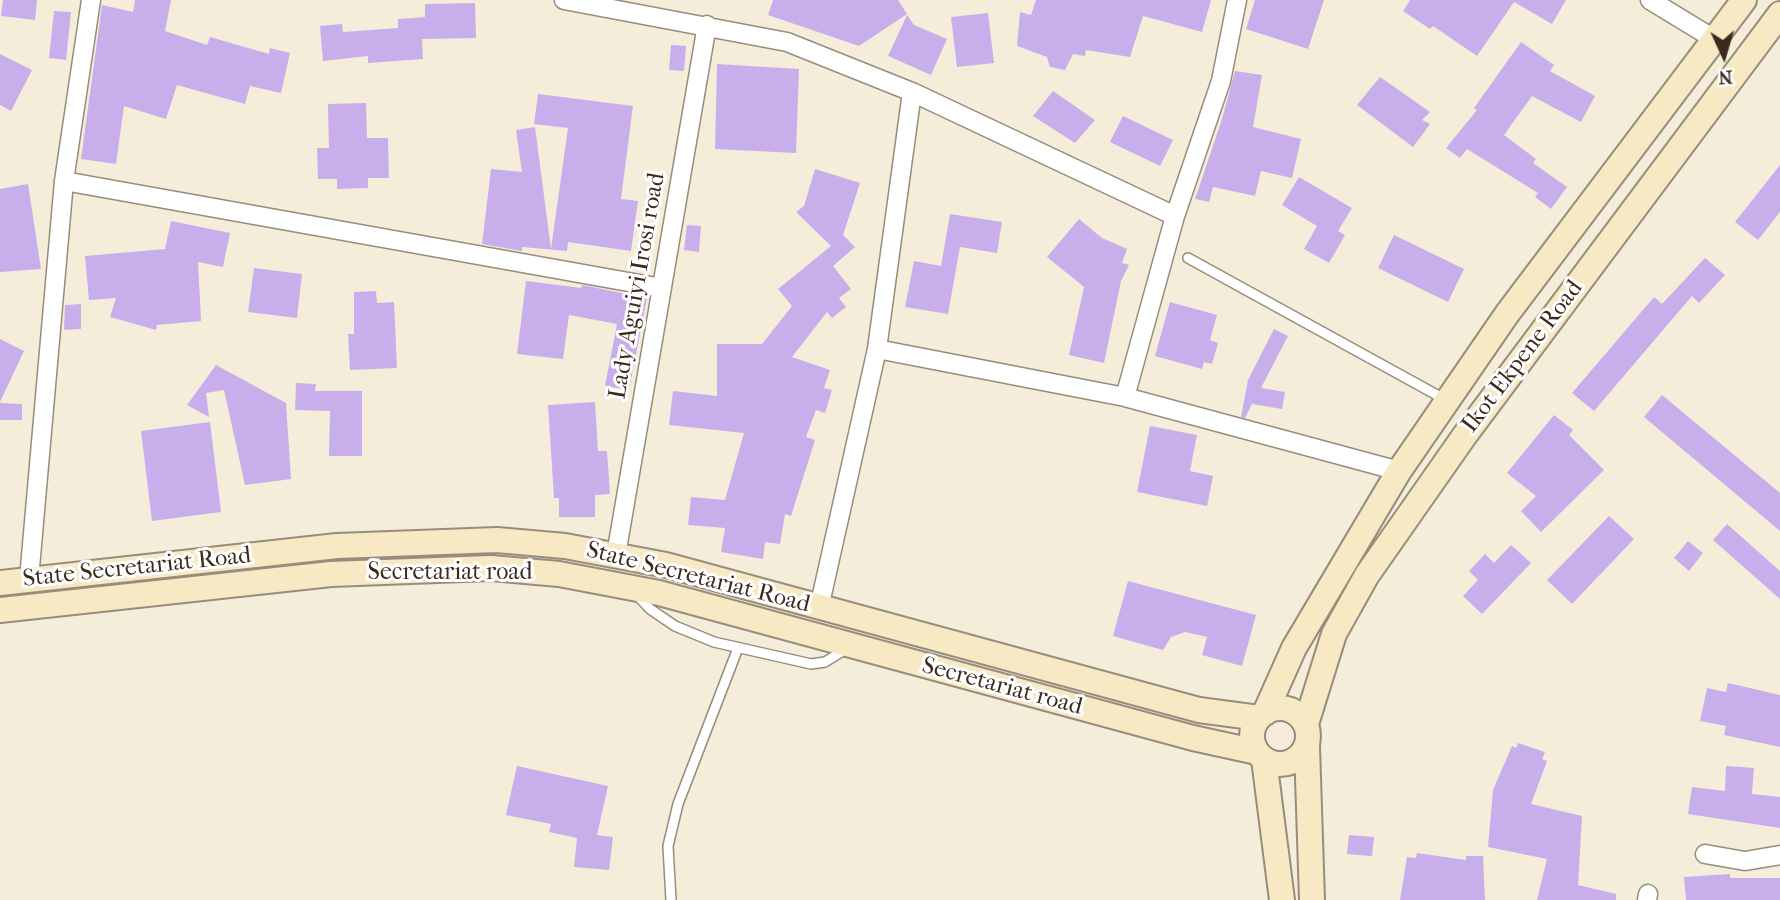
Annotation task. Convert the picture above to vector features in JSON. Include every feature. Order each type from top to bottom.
[{"type":"street","points":[[29,579],[64,181],[90,0]]},
{"type":"street","points":[[564,0],[787,42],[912,92],[1175,216]]},
{"type":"street","points":[[1125,397],[1175,216],[1221,81],[1237,0]]},
{"type":"street","points":[[1650,0],[1714,39]]},
{"type":"street","points":[[1282,900],[1260,756],[1252,741],[1253,729],[1294,648],[1399,471],[1507,314],[1744,0]]},
{"type":"street","name":"Ikot Ekpene Road","points":[[1312,900],[1306,736],[1334,634],[1367,575],[1465,435],[1780,13]]},
{"type":"street","name":"Lady Aguiyi Irosi road","points":[[617,555],[707,25]]},
{"type":"street","points":[[819,608],[877,349],[912,92]]},
{"type":"street","points":[[64,181],[662,288]]},
{"type":"street","points":[[877,349],[1125,397],[1399,471]]},
{"type":"street","name":"State Secretariat Road","points":[[0,583],[337,546],[497,540],[565,546],[666,565],[1199,710],[1262,715]]},
{"type":"street","name":"Secretariat road","points":[[0,610],[331,574],[420,569],[518,570],[559,574],[631,588],[1260,756]]},
{"type":"street","points":[[1260,756],[1283,764],[1301,756],[1306,736],[1298,714],[1288,709],[1276,708],[1262,715]]},
{"type":"street","points":[[1705,854],[1745,861],[1780,855]]},
{"type":"lane","points":[[1188,258],[1448,401]]},
{"type":"lane","points":[[631,588],[650,609],[675,626],[738,648],[811,664],[825,662],[850,646]]},
{"type":"lane","points":[[671,900],[668,846],[678,804],[738,648]]},
{"type":"building","points":[[3,0],[37,0],[35,20],[1,16]]},
{"type":"building","points":[[135,0],[171,0],[165,31],[207,45],[210,37],[269,54],[270,48],[290,53],[281,93],[250,86],[245,104],[177,85],[166,119],[124,106],[116,164],[81,159],[102,5],[133,12]]},
{"type":"building","points":[[773,0],[898,0],[907,14],[859,46],[768,15]]},
{"type":"building","points":[[1036,0],[1211,0],[1202,32],[1143,16],[1130,57],[1086,50],[1085,56],[1073,54],[1065,70],[1050,67],[1047,57],[1017,46],[1020,12],[1031,15]]},
{"type":"building","points":[[1255,0],[1324,0],[1308,49],[1246,29]]},
{"type":"building","points":[[1410,0],[1566,0],[1552,24],[1514,2],[1477,56],[1433,26],[1430,29],[1403,11]]},
{"type":"building","points":[[475,3],[476,38],[422,39],[423,59],[368,63],[368,56],[323,61],[320,26],[342,24],[343,32],[398,28],[398,19],[425,17],[425,4]]},
{"type":"building","points":[[54,11],[71,12],[66,60],[49,58]]},
{"type":"building","points":[[988,13],[994,63],[957,67],[951,17]]},
{"type":"building","points":[[907,15],[914,25],[947,39],[931,75],[888,56]]},
{"type":"building","points":[[1521,42],[1554,65],[1550,71],[1595,96],[1581,122],[1532,96],[1504,135],[1536,159],[1533,163],[1567,187],[1551,209],[1535,197],[1538,193],[1467,149],[1460,158],[1446,148],[1477,110],[1474,108]]},
{"type":"building","points":[[671,45],[686,46],[684,71],[669,70]]},
{"type":"building","points":[[0,54],[32,70],[11,111],[0,105]]},
{"type":"building","points":[[717,64],[799,69],[796,153],[715,149]]},
{"type":"building","points":[[1235,71],[1262,75],[1253,127],[1301,139],[1292,178],[1261,171],[1255,196],[1213,187],[1209,202],[1195,199],[1222,119]]},
{"type":"building","points":[[1380,77],[1430,112],[1422,120],[1430,124],[1413,147],[1357,105]]},
{"type":"building","points":[[1053,91],[1095,120],[1075,143],[1033,116]]},
{"type":"building","points":[[538,94],[633,106],[621,199],[638,201],[631,251],[568,242],[567,251],[522,247],[522,251],[482,244],[491,169],[522,172],[516,130],[535,127],[551,249],[568,128],[534,124]]},
{"type":"building","points":[[366,103],[367,138],[388,138],[389,178],[368,178],[368,188],[337,189],[337,179],[318,179],[317,148],[329,148],[328,104]]},
{"type":"building","points":[[1123,116],[1173,140],[1160,166],[1110,142]]},
{"type":"building","points":[[1780,165],[1780,212],[1758,240],[1735,222]]},
{"type":"building","points":[[815,169],[860,183],[843,235],[855,247],[833,266],[851,289],[839,298],[846,307],[832,318],[827,312],[792,357],[830,370],[824,388],[832,390],[825,413],[816,410],[806,437],[815,440],[791,516],[785,514],[780,544],[765,542],[763,559],[721,552],[725,528],[688,525],[691,497],[725,500],[744,433],[669,425],[673,391],[717,396],[717,344],[762,344],[792,306],[778,289],[831,246],[796,212],[804,206]]},
{"type":"building","points":[[1299,177],[1352,208],[1338,231],[1345,235],[1329,263],[1304,249],[1317,226],[1282,205]]},
{"type":"building","points":[[28,184],[41,269],[0,272],[0,189]]},
{"type":"building","points":[[950,214],[1002,222],[997,253],[960,247],[948,314],[905,307],[914,261],[941,266]]},
{"type":"building","points":[[1079,219],[1102,238],[1127,249],[1122,263],[1129,265],[1121,281],[1104,363],[1069,355],[1084,287],[1047,257]]},
{"type":"building","points":[[171,221],[230,233],[223,267],[198,262],[201,321],[157,325],[156,330],[110,317],[116,298],[89,300],[85,256],[165,249]]},
{"type":"building","points":[[687,225],[701,226],[699,252],[684,250]]},
{"type":"building","points":[[1394,235],[1464,269],[1448,302],[1378,268]]},
{"type":"building","points":[[1705,258],[1725,275],[1699,303],[1692,296],[1594,411],[1572,393],[1654,297],[1662,304]]},
{"type":"building","points":[[254,268],[302,274],[297,318],[248,312]]},
{"type":"building","points":[[526,281],[581,288],[582,285],[647,298],[629,390],[605,386],[617,324],[569,315],[563,359],[517,354]]},
{"type":"building","points":[[376,291],[377,303],[394,302],[397,368],[350,370],[348,334],[354,334],[354,292]]},
{"type":"building","points":[[1170,302],[1217,315],[1210,340],[1218,343],[1212,364],[1204,362],[1202,369],[1155,356]]},
{"type":"building","points":[[81,304],[81,329],[64,330],[65,305]]},
{"type":"building","points":[[1274,329],[1288,336],[1261,388],[1285,392],[1282,409],[1252,404],[1245,418],[1241,417],[1248,380]]},
{"type":"building","points":[[0,339],[24,351],[0,402]]},
{"type":"building","points":[[216,365],[286,403],[291,479],[245,485],[224,390],[206,393],[209,417],[187,405]]},
{"type":"building","points":[[296,383],[316,384],[315,391],[362,391],[362,456],[329,456],[330,411],[295,410]]},
{"type":"building","points":[[1662,395],[1780,493],[1780,531],[1644,417]]},
{"type":"building","points":[[595,402],[598,451],[607,451],[610,494],[595,495],[595,517],[559,517],[559,498],[554,498],[548,405]]},
{"type":"building","points":[[0,403],[22,404],[22,420],[0,420]]},
{"type":"building","points":[[1554,415],[1573,430],[1569,435],[1604,470],[1541,532],[1521,511],[1536,496],[1507,473]]},
{"type":"building","points":[[210,422],[221,512],[152,521],[141,431]]},
{"type":"building","points":[[1150,426],[1197,435],[1190,471],[1213,476],[1207,506],[1137,492]]},
{"type":"building","points":[[1609,516],[1634,539],[1572,604],[1547,580]]},
{"type":"building","points":[[1727,524],[1780,571],[1780,599],[1713,540]]},
{"type":"building","points":[[1688,541],[1703,553],[1689,571],[1674,558]]},
{"type":"building","points":[[1511,545],[1531,563],[1482,614],[1463,596],[1478,580],[1469,571],[1485,554],[1494,563]]},
{"type":"building","points":[[1128,581],[1256,615],[1242,666],[1202,655],[1207,637],[1185,632],[1171,637],[1163,650],[1113,636]]},
{"type":"building","points":[[1728,683],[1780,695],[1780,747],[1724,735],[1726,726],[1700,721],[1707,688],[1726,692]]},
{"type":"building","points":[[1518,743],[1545,752],[1542,759],[1547,761],[1531,804],[1582,816],[1578,885],[1616,894],[1616,900],[1537,900],[1547,859],[1488,847],[1493,790],[1512,746],[1516,748]]},
{"type":"building","points":[[517,766],[608,786],[597,835],[613,837],[609,870],[574,867],[577,838],[549,832],[551,824],[506,815]]},
{"type":"building","points":[[1726,766],[1754,768],[1752,794],[1780,797],[1780,828],[1688,814],[1692,787],[1725,791]]},
{"type":"building","points":[[1349,835],[1374,837],[1372,856],[1347,854]]},
{"type":"building","points":[[1417,853],[1466,860],[1466,856],[1483,856],[1485,900],[1400,900],[1407,857],[1416,858]]},
{"type":"building","points":[[1730,874],[1730,878],[1780,878],[1780,900],[1686,900],[1684,877]]}]
